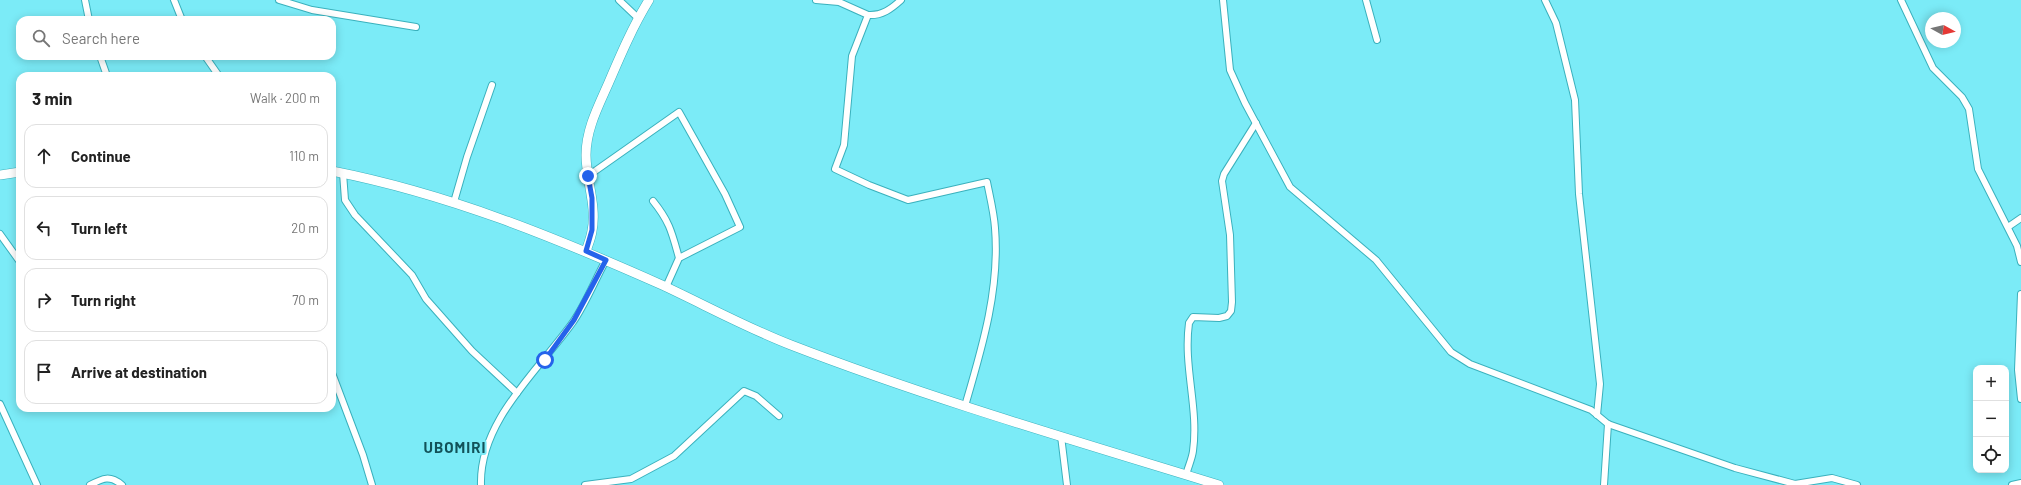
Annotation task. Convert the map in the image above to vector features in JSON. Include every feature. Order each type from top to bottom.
[{"type":"main road","points":[[586,251],[592,230],[592,198],[586,155],[588,136],[596,112],[638,18],[649,0]]},
{"type":"main road","points":[[336,172],[416,190],[511,221],[586,251],[790,344],[965,406],[1219,485]]},
{"type":"main road","points":[[0,176],[16,173]]},
{"type":"street","points":[[85,0],[88,16]]},
{"type":"street","points":[[174,0],[180,16]]},
{"type":"street","points":[[279,0],[312,10],[416,27]]},
{"type":"street","points":[[619,0],[638,18]]},
{"type":"street","points":[[816,0],[839,2],[868,15],[876,15],[890,10],[901,0]]},
{"type":"street","points":[[1223,0],[1230,70],[1245,103],[1290,187],[1376,260],[1451,352],[1470,364],[1591,410],[1608,424],[1735,468],[1795,484],[1832,478],[1857,485]]},
{"type":"street","points":[[1366,0],[1378,40]]},
{"type":"street","points":[[1545,0],[1556,23],[1575,100],[1579,194],[1600,384],[1598,415]]},
{"type":"street","points":[[1901,0],[1933,68],[1962,97],[1969,109],[1978,169],[2017,246],[2021,262]]},
{"type":"street","points":[[868,15],[852,56],[844,145],[835,169],[869,185],[908,200],[987,182],[995,228],[994,293],[965,406]]},
{"type":"street","points":[[102,60],[106,72]]},
{"type":"street","points":[[208,60],[216,72]]},
{"type":"street","points":[[454,202],[467,156],[492,85]]},
{"type":"street","points":[[588,176],[680,112],[725,194],[740,227],[679,258]]},
{"type":"street","points":[[1186,475],[1193,453],[1194,443],[1194,424],[1187,367],[1189,322],[1193,317],[1219,318],[1227,316],[1231,311],[1230,235],[1222,181],[1224,174],[1256,123]]},
{"type":"street","points":[[343,173],[345,200],[355,215],[412,275],[426,299],[472,351],[517,393]]},
{"type":"street","points":[[653,201],[666,217],[673,233],[679,258],[666,287]]},
{"type":"street","points":[[2008,227],[2021,218]]},
{"type":"street","points":[[0,234],[16,256]]},
{"type":"street","points":[[481,485],[481,473],[489,442],[502,415],[517,393],[545,360],[574,320],[606,260]]},
{"type":"street","points":[[2021,294],[2018,370],[2021,399]]},
{"type":"street","points":[[336,384],[363,455],[372,485]]},
{"type":"street","points":[[585,485],[631,479],[674,456],[744,391],[756,396],[779,416]]},
{"type":"street","points":[[0,404],[37,485]]},
{"type":"street","points":[[1604,485],[1608,424]]},
{"type":"street","points":[[1061,436],[1068,485]]},
{"type":"street","points":[[90,485],[104,478],[112,478],[122,485]]},
{"type":"street","points":[[2012,485],[2021,483]]},
{"type":"district","name":"UBOMIRI","points":[[455,447]]},
{"type":"route","points":[[545,360],[574,320],[606,260],[586,251],[592,230],[592,198],[588,176]]}]
